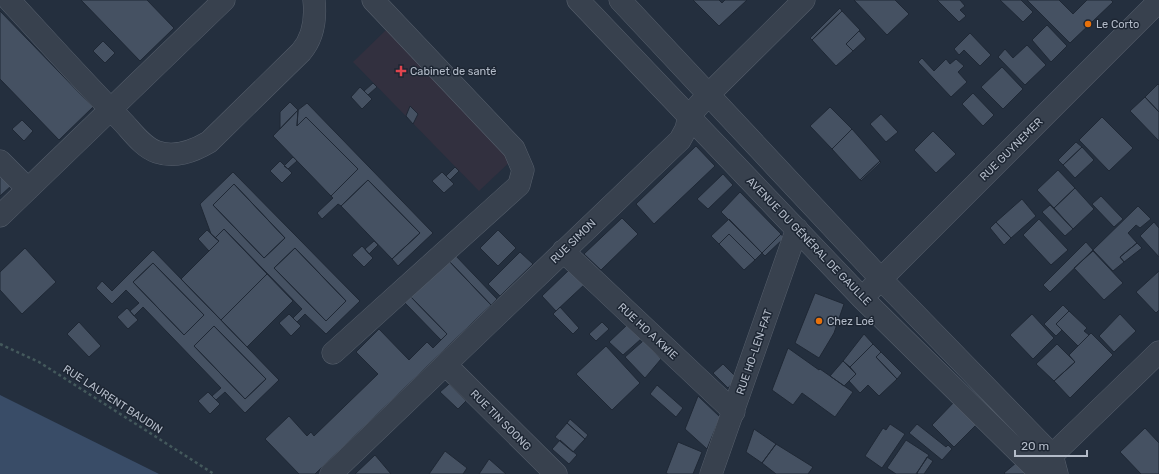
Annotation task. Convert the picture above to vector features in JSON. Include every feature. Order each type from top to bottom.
[{"type":"street","points":[[9,0],[110,109],[148,147],[156,151],[174,155],[195,150],[208,142],[306,46],[315,17],[314,0]]},
{"type":"street","points":[[0,216],[224,0]]},
{"type":"street","points":[[333,353],[519,185],[523,170],[514,149],[373,0]]},
{"type":"street","name":"AVENUE DU GÉNÉRAL DE GAULLE","points":[[578,0],[862,298],[1048,468]]},
{"type":"street","points":[[620,0],[881,279],[1048,468],[1159,352]]},
{"type":"street","name":"RUE SIMON","points":[[331,474],[446,365],[563,250],[680,140],[686,129],[689,116],[709,94],[804,0]]},
{"type":"street","name":"RUE GUYNEMER","points":[[862,298],[1159,1]]},
{"type":"street","points":[[0,160],[28,190]]},
{"type":"street","name":"RUE HO-LEN-FAT","points":[[711,474],[797,229]]},
{"type":"street","name":"RUE HO A KWIE","points":[[563,250],[734,412]]},
{"type":"street","name":"RUE TIN SOONG","points":[[446,365],[556,474]]},
{"type":"path","name":"RUE LAURENT BAUDIN","points":[[0,344],[40,362],[214,474]]},
{"type":"shaded area","points":[[387,29],[513,159],[479,191],[353,62]]},
{"type":"water","points":[[0,395],[159,474],[0,474]]},
{"type":"building","points":[[81,0],[147,0],[174,28],[140,61]]},
{"type":"building","points":[[693,0],[719,0],[722,3],[725,0],[747,0],[719,26]]},
{"type":"building","points":[[854,0],[895,0],[909,14],[887,35]]},
{"type":"building","points":[[937,0],[960,0],[965,6],[960,10],[966,16],[959,22]]},
{"type":"building","points":[[1000,0],[1021,0],[1033,12],[1023,22]]},
{"type":"building","points":[[1027,0],[1059,0],[1073,14],[1087,0],[1111,0],[1113,2],[1070,43]]},
{"type":"building","points":[[840,8],[842,11],[812,40],[810,38]]},
{"type":"building","points":[[0,11],[93,107],[59,140],[0,79]]},
{"type":"building","points":[[842,11],[860,30],[846,44],[853,51],[836,66],[812,40]]},
{"type":"building","points":[[1047,25],[1067,46],[1051,62],[1032,40]]},
{"type":"building","points":[[859,31],[866,39],[853,51],[846,44]]},
{"type":"building","points":[[970,33],[991,55],[980,66],[964,50],[959,55],[954,49]]},
{"type":"building","points":[[103,41],[115,53],[105,63],[93,51]]},
{"type":"building","points":[[1027,45],[1046,65],[1025,85],[998,57],[1005,49],[1013,58]]},
{"type":"building","points":[[922,58],[934,71],[946,59],[950,64],[956,59],[964,66],[958,72],[967,82],[951,97],[918,62]]},
{"type":"building","points":[[1002,67],[1023,89],[1003,109],[981,87]]},
{"type":"building","points":[[373,83],[377,87],[368,95],[364,91]]},
{"type":"building","points":[[1158,84],[1159,85],[1159,112],[1145,97]]},
{"type":"building","points":[[360,87],[372,99],[362,109],[351,97]]},
{"type":"building","points":[[973,93],[994,115],[983,126],[962,104]]},
{"type":"building","points":[[1145,97],[1159,112],[1159,141],[1130,111]]},
{"type":"building","points":[[290,102],[298,110],[280,129],[280,112]]},
{"type":"building","points":[[307,103],[433,233],[398,266],[392,259],[420,233],[368,180],[341,206],[338,204],[322,219],[317,213],[333,198],[331,196],[358,169],[306,117],[297,126],[298,110]]},
{"type":"building","points":[[410,106],[418,114],[413,124],[406,116]]},
{"type":"building","points":[[830,107],[852,129],[832,149],[810,126]]},
{"type":"building","points":[[298,110],[297,126],[306,117],[358,169],[331,196],[273,136]]},
{"type":"building","points":[[881,114],[898,132],[886,142],[870,124]]},
{"type":"building","points":[[1102,117],[1133,148],[1109,171],[1079,140]]},
{"type":"building","points":[[22,120],[33,131],[24,141],[12,129]]},
{"type":"building","points":[[852,129],[880,161],[860,180],[832,149]]},
{"type":"building","points":[[933,131],[956,154],[936,173],[914,150]]},
{"type":"building","points":[[1076,142],[1082,147],[1063,165],[1058,160]]},
{"type":"building","points":[[696,146],[715,166],[654,224],[636,204]]},
{"type":"building","points":[[1082,147],[1094,160],[1075,178],[1063,165]]},
{"type":"building","points":[[293,157],[297,161],[288,169],[284,166]]},
{"type":"building","points":[[280,161],[292,173],[282,183],[270,171]]},
{"type":"building","points":[[880,161],[881,162],[861,181],[860,180]]},
{"type":"building","points":[[455,167],[459,171],[450,180],[446,176]]},
{"type":"building","points":[[1058,170],[1075,188],[1054,208],[1037,190]]},
{"type":"building","points":[[0,172],[12,185],[0,196]]},
{"type":"building","points":[[233,172],[360,301],[326,334],[305,314],[297,322],[293,318],[302,309],[224,229],[215,238],[211,234],[200,204]],"holes":[[[234,184],[285,238],[264,258],[213,205]],[[295,248],[346,301],[326,321],[274,268]]]},
{"type":"building","points":[[442,172],[454,184],[444,193],[432,181]]},
{"type":"building","points":[[723,174],[733,185],[708,209],[697,199]]},
{"type":"building","points":[[368,180],[420,233],[392,259],[341,206]]},
{"type":"building","points":[[234,184],[285,238],[264,258],[213,205]]},
{"type":"building","points":[[1075,188],[1094,209],[1073,229],[1054,208]]},
{"type":"building","points":[[740,192],[781,234],[762,253],[721,212]]},
{"type":"building","points":[[1101,196],[1123,219],[1114,227],[1092,204]]},
{"type":"building","points":[[1022,199],[1036,216],[1011,238],[996,222]]},
{"type":"building","points":[[1050,205],[1073,229],[1065,236],[1042,212]]},
{"type":"building","points":[[1138,206],[1151,219],[1140,228],[1136,225],[1128,233],[1137,243],[1120,257],[1124,262],[1113,271],[1093,250]]},
{"type":"building","points":[[622,218],[638,234],[601,270],[584,254]]},
{"type":"building","points":[[729,219],[762,253],[755,260],[729,234],[719,244],[711,236]]},
{"type":"building","points":[[1039,219],[1068,250],[1051,265],[1023,235]]},
{"type":"building","points":[[996,222],[1011,238],[1004,245],[990,228]]},
{"type":"building","points":[[1154,222],[1159,228],[1159,257],[1140,236]]},
{"type":"building","points":[[224,229],[267,274],[221,320],[181,279],[219,241],[215,238]]},
{"type":"building","points":[[207,230],[219,241],[209,251],[198,239]]},
{"type":"building","points":[[498,230],[516,248],[498,266],[480,248]]},
{"type":"building","points":[[729,234],[755,260],[744,270],[719,244]]},
{"type":"building","points":[[781,234],[784,238],[765,256],[762,253]]},
{"type":"building","points":[[374,241],[378,245],[369,254],[365,249]]},
{"type":"building","points":[[1086,242],[1093,250],[1050,292],[1043,285]]},
{"type":"building","points":[[1137,243],[1142,248],[1124,262],[1120,257]]},
{"type":"building","points":[[362,246],[373,258],[364,267],[352,255]]},
{"type":"building","points":[[25,248],[56,282],[22,314],[0,290],[0,272]]},
{"type":"building","points":[[295,248],[346,301],[326,321],[274,268]]},
{"type":"building","points":[[153,250],[279,380],[245,413],[225,392],[216,400],[212,396],[221,388],[143,307],[134,316],[130,311],[139,303],[126,290],[112,304],[96,288],[102,281],[112,291]],"holes":[[[153,263],[204,315],[184,335],[133,282]],[[214,326],[266,379],[245,399],[194,346]]]},
{"type":"building","points":[[1093,251],[1123,283],[1104,300],[1074,268]]},
{"type":"building","points":[[520,252],[533,264],[500,296],[488,284]]},
{"type":"building","points":[[455,255],[497,299],[491,305],[449,261]]},
{"type":"building","points":[[449,261],[491,305],[315,474],[299,474],[265,439],[289,416],[307,436],[311,432],[314,436],[378,374],[356,352],[379,329],[409,360],[427,342],[433,348],[447,334],[411,297]]},
{"type":"building","points":[[153,263],[204,315],[184,335],[133,282]]},
{"type":"building","points":[[570,269],[585,284],[556,311],[542,296]]},
{"type":"building","points":[[1159,271],[1159,310],[1156,313],[1136,292]]},
{"type":"building","points":[[267,274],[293,301],[247,347],[221,320]]},
{"type":"building","points":[[815,293],[844,304],[834,333],[819,358],[795,343]]},
{"type":"building","points":[[411,297],[447,334],[441,340],[405,303]]},
{"type":"building","points":[[1063,305],[1069,311],[1056,324],[1062,330],[1056,336],[1044,324]]},
{"type":"building","points":[[560,307],[579,328],[573,334],[553,314]]},
{"type":"building","points":[[127,308],[138,320],[128,329],[117,317]]},
{"type":"building","points":[[1069,311],[1087,328],[1084,331],[1089,335],[1078,346],[1056,324]]},
{"type":"building","points":[[289,314],[301,326],[291,336],[279,323]]},
{"type":"building","points":[[1032,314],[1054,338],[1033,359],[1010,335]]},
{"type":"building","points":[[1120,314],[1136,331],[1114,352],[1099,336]]},
{"type":"building","points":[[79,322],[101,346],[89,357],[67,334]]},
{"type":"building","points":[[602,322],[609,329],[596,341],[589,334]]},
{"type":"building","points":[[627,325],[641,339],[623,355],[609,342]]},
{"type":"building","points":[[214,326],[266,379],[245,399],[194,346]]},
{"type":"building","points":[[1091,333],[1113,355],[1070,398],[1054,381],[1075,362],[1069,355]]},
{"type":"building","points":[[864,334],[873,344],[850,367],[843,361]]},
{"type":"building","points":[[643,341],[661,359],[645,378],[625,357]]},
{"type":"building","points":[[873,344],[881,352],[876,357],[897,379],[879,396],[868,385],[860,393],[849,381],[856,374],[850,367]]},
{"type":"building","points":[[1057,344],[1075,362],[1054,381],[1036,364]]},
{"type":"building","points":[[606,346],[640,383],[612,410],[576,374]]},
{"type":"building","points":[[788,348],[853,392],[835,417],[802,393],[793,405],[772,390]]},
{"type":"building","points":[[881,352],[902,373],[897,379],[876,357]]},
{"type":"building","points":[[843,361],[856,374],[844,386],[830,376]]},
{"type":"building","points":[[723,364],[737,378],[728,388],[713,373]]},
{"type":"building","points":[[449,384],[466,401],[458,409],[440,392]]},
{"type":"building","points":[[657,385],[683,408],[676,417],[650,394]]},
{"type":"building","points":[[208,392],[220,404],[210,414],[198,401]]},
{"type":"building","points":[[698,396],[720,417],[707,449],[685,429]]},
{"type":"building","points":[[956,400],[978,423],[954,447],[932,425]]},
{"type":"building","points":[[570,419],[588,435],[585,439],[567,423]]},
{"type":"building","points":[[567,423],[585,439],[573,452],[555,437]]},
{"type":"building","points":[[890,424],[905,434],[882,468],[865,456],[883,428],[886,430]]},
{"type":"building","points":[[917,424],[946,447],[948,445],[952,449],[942,460],[909,433]]},
{"type":"building","points":[[1145,428],[1159,443],[1159,474],[1141,474],[1120,452]]},
{"type":"building","points":[[754,429],[776,444],[762,463],[746,452]]},
{"type":"building","points":[[560,440],[577,455],[569,464],[552,449]]},
{"type":"building","points":[[906,440],[929,455],[916,474],[896,474],[887,468]]},
{"type":"building","points":[[678,442],[702,452],[693,474],[666,473]]},
{"type":"building","points":[[776,444],[813,467],[808,474],[776,474],[762,463]]},
{"type":"building","points":[[445,451],[467,468],[463,474],[429,474]]},
{"type":"building","points":[[375,455],[391,474],[355,474]]},
{"type":"building","points":[[927,457],[933,461],[924,474],[918,474],[917,473]]},
{"type":"building","points":[[1023,457],[1037,474],[1004,473]]},
{"type":"building","points":[[489,459],[506,474],[479,474]]},
{"type":"place","name":"Le Corto","points":[[1088,24]]},
{"type":"place","name":"Cabinet de santé","points":[[401,71]]},
{"type":"place","name":"Chez Loé","points":[[819,321]]}]
